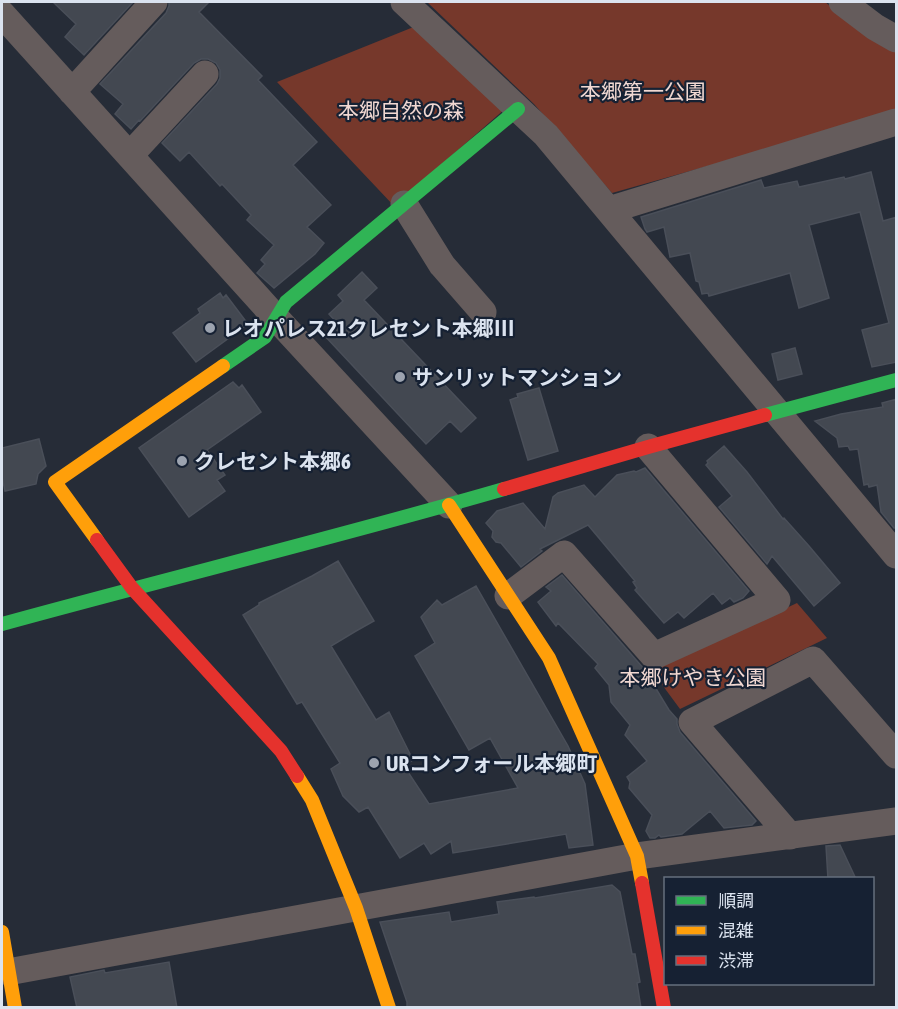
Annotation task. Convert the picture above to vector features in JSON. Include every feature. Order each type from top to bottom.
[{"type":"street","points":[[72,92],[154,2]]},
{"type":"street","points":[[404,2],[546,135],[897,555]]},
{"type":"street","points":[[843,2],[875,27],[897,39]]},
{"type":"street","points":[[2,14],[448,505],[549,658],[637,856],[664,1008]]},
{"type":"street","points":[[130,155],[206,74]]},
{"type":"street","points":[[389,1008],[356,908],[312,800],[281,751],[132,588],[55,482],[266,337],[286,302],[518,109]]},
{"type":"street","points":[[609,210],[897,122]]},
{"type":"street","points":[[404,204],[442,265],[483,312]]},
{"type":"street","points":[[2,624],[448,505],[648,447],[897,380]]},
{"type":"street","points":[[508,596],[564,554],[654,656],[777,600],[648,447]]},
{"type":"street","points":[[790,836],[692,722],[813,660],[897,755]]},
{"type":"street","points":[[5,973],[637,856],[897,822]]},
{"type":"street","points":[[2,932],[5,973],[15,1008]]},
{"type":"green space","name":"本郷第一公園","points":[[427,2],[825,2],[864,33],[896,52],[896,113],[612,193],[534,104]]},
{"type":"green space","name":"本郷自然の森","points":[[416,26],[506,108],[394,206],[277,82]]},
{"type":"green space","name":"本郷けやき公園","points":[[797,603],[827,638],[680,709],[652,671]]},
{"type":"building","points":[[53,2],[133,2],[84,55],[65,37],[76,24]]},
{"type":"building","points":[[169,2],[209,2],[199,12],[262,76],[258,80],[317,142],[293,165],[331,205],[307,227],[324,243],[315,254],[274,288],[257,273],[265,264],[261,260],[274,245],[247,220],[251,215],[189,152],[180,161],[162,143],[217,84],[220,70],[216,63],[208,59],[201,59],[194,63],[131,129],[115,114],[123,104],[100,84],[166,13]]},
{"type":"building","points":[[871,172],[883,221],[897,217],[897,362],[872,367],[862,330],[889,323],[860,212],[809,225],[829,298],[799,308],[790,273],[709,296],[708,293],[702,294],[699,282],[696,281],[690,253],[670,257],[664,227],[647,232],[641,217],[761,180],[764,188],[797,181],[799,187]]},
{"type":"building","name":"サンリットマンション","points":[[362,272],[377,288],[364,300],[476,418],[461,432],[450,421],[426,444],[324,335],[337,323],[329,314],[343,301],[338,295]]},
{"type":"building","name":"レオパレス21クレセント本郷Ⅲ","points":[[220,293],[223,298],[226,295],[248,324],[196,362],[173,333],[200,313],[198,309]]},
{"type":"building","points":[[795,348],[802,374],[778,380],[772,354]]},
{"type":"building","name":"クレセント本郷6","points":[[233,382],[239,388],[242,385],[261,412],[207,450],[225,475],[217,480],[225,491],[189,517],[139,448]]},
{"type":"building","points":[[539,388],[558,451],[528,460],[510,400],[518,397],[517,394]]},
{"type":"building","points":[[897,399],[897,528],[894,528],[881,512],[877,485],[869,487],[868,484],[864,485],[858,449],[850,450],[848,446],[839,447],[837,438],[815,421],[883,407],[882,403]]},
{"type":"building","points":[[39,439],[46,466],[38,474],[36,484],[5,491],[2,477],[2,448]]},
{"type":"building","points":[[724,446],[783,519],[840,583],[814,606],[772,556],[767,564],[719,507],[732,496],[706,465],[707,461]]},
{"type":"building","points":[[645,468],[749,591],[743,598],[734,602],[730,598],[722,604],[713,593],[684,618],[678,612],[664,623],[635,590],[637,588],[633,582],[635,581],[588,525],[540,549],[542,551],[521,567],[501,543],[496,542],[492,537],[493,531],[486,523],[497,511],[523,503],[545,529],[553,497],[558,493],[584,485],[595,497],[617,475]]},
{"type":"building","points":[[338,561],[374,621],[331,646],[376,720],[389,712],[413,760],[404,766],[429,804],[518,788],[490,738],[469,750],[415,656],[435,643],[421,617],[437,600],[442,605],[476,586],[568,746],[585,784],[593,845],[569,848],[566,834],[453,853],[451,841],[431,854],[424,843],[400,858],[368,807],[359,812],[343,796],[331,769],[340,763],[302,702],[297,704],[243,615],[259,603]]},
{"type":"building","points":[[562,575],[644,669],[677,719],[680,732],[756,821],[752,825],[724,828],[710,811],[682,834],[661,837],[659,835],[650,838],[646,831],[652,815],[629,788],[630,782],[627,777],[647,761],[625,735],[630,725],[611,702],[609,685],[595,668],[598,664],[558,623],[556,626],[538,602],[551,591],[546,587]]},
{"type":"building","points":[[840,845],[855,877],[828,877],[826,846]]},
{"type":"building","points":[[612,885],[620,892],[632,954],[635,954],[640,982],[637,983],[641,1008],[407,1008],[380,922],[449,912],[451,922],[499,914],[497,902]]},
{"type":"building","points":[[169,962],[177,1008],[77,1008],[70,977],[104,970],[105,973]]},
{"type":"traffic: fast","points":[[223,366],[265,337],[286,302],[518,109]]},
{"type":"traffic: fast","points":[[765,415],[896,380]]},
{"type":"traffic: fast","points":[[2,624],[504,489]]},
{"type":"traffic: slow","points":[[97,540],[55,482],[223,366]]},
{"type":"traffic: slow","points":[[449,505],[549,658],[637,856],[642,883]]},
{"type":"traffic: slow","points":[[297,776],[312,800],[356,908],[389,1008]]},
{"type":"traffic: slow","points":[[2,932],[15,1008]]},
{"type":"traffic: jam","points":[[504,489],[765,415]]},
{"type":"traffic: jam","points":[[97,540],[132,588],[281,751],[297,776]]},
{"type":"traffic: jam","points":[[642,883],[664,1008]]},
{"type":"place","name":"レオパレス21クレセント本郷Ⅲ","points":[[210,328]]},
{"type":"place","name":"サンリットマンション","points":[[400,377]]},
{"type":"place","name":"クレセント本郷6","points":[[182,461]]},
{"type":"place","name":"URコンフォール本郷町","points":[[374,763]]}]
